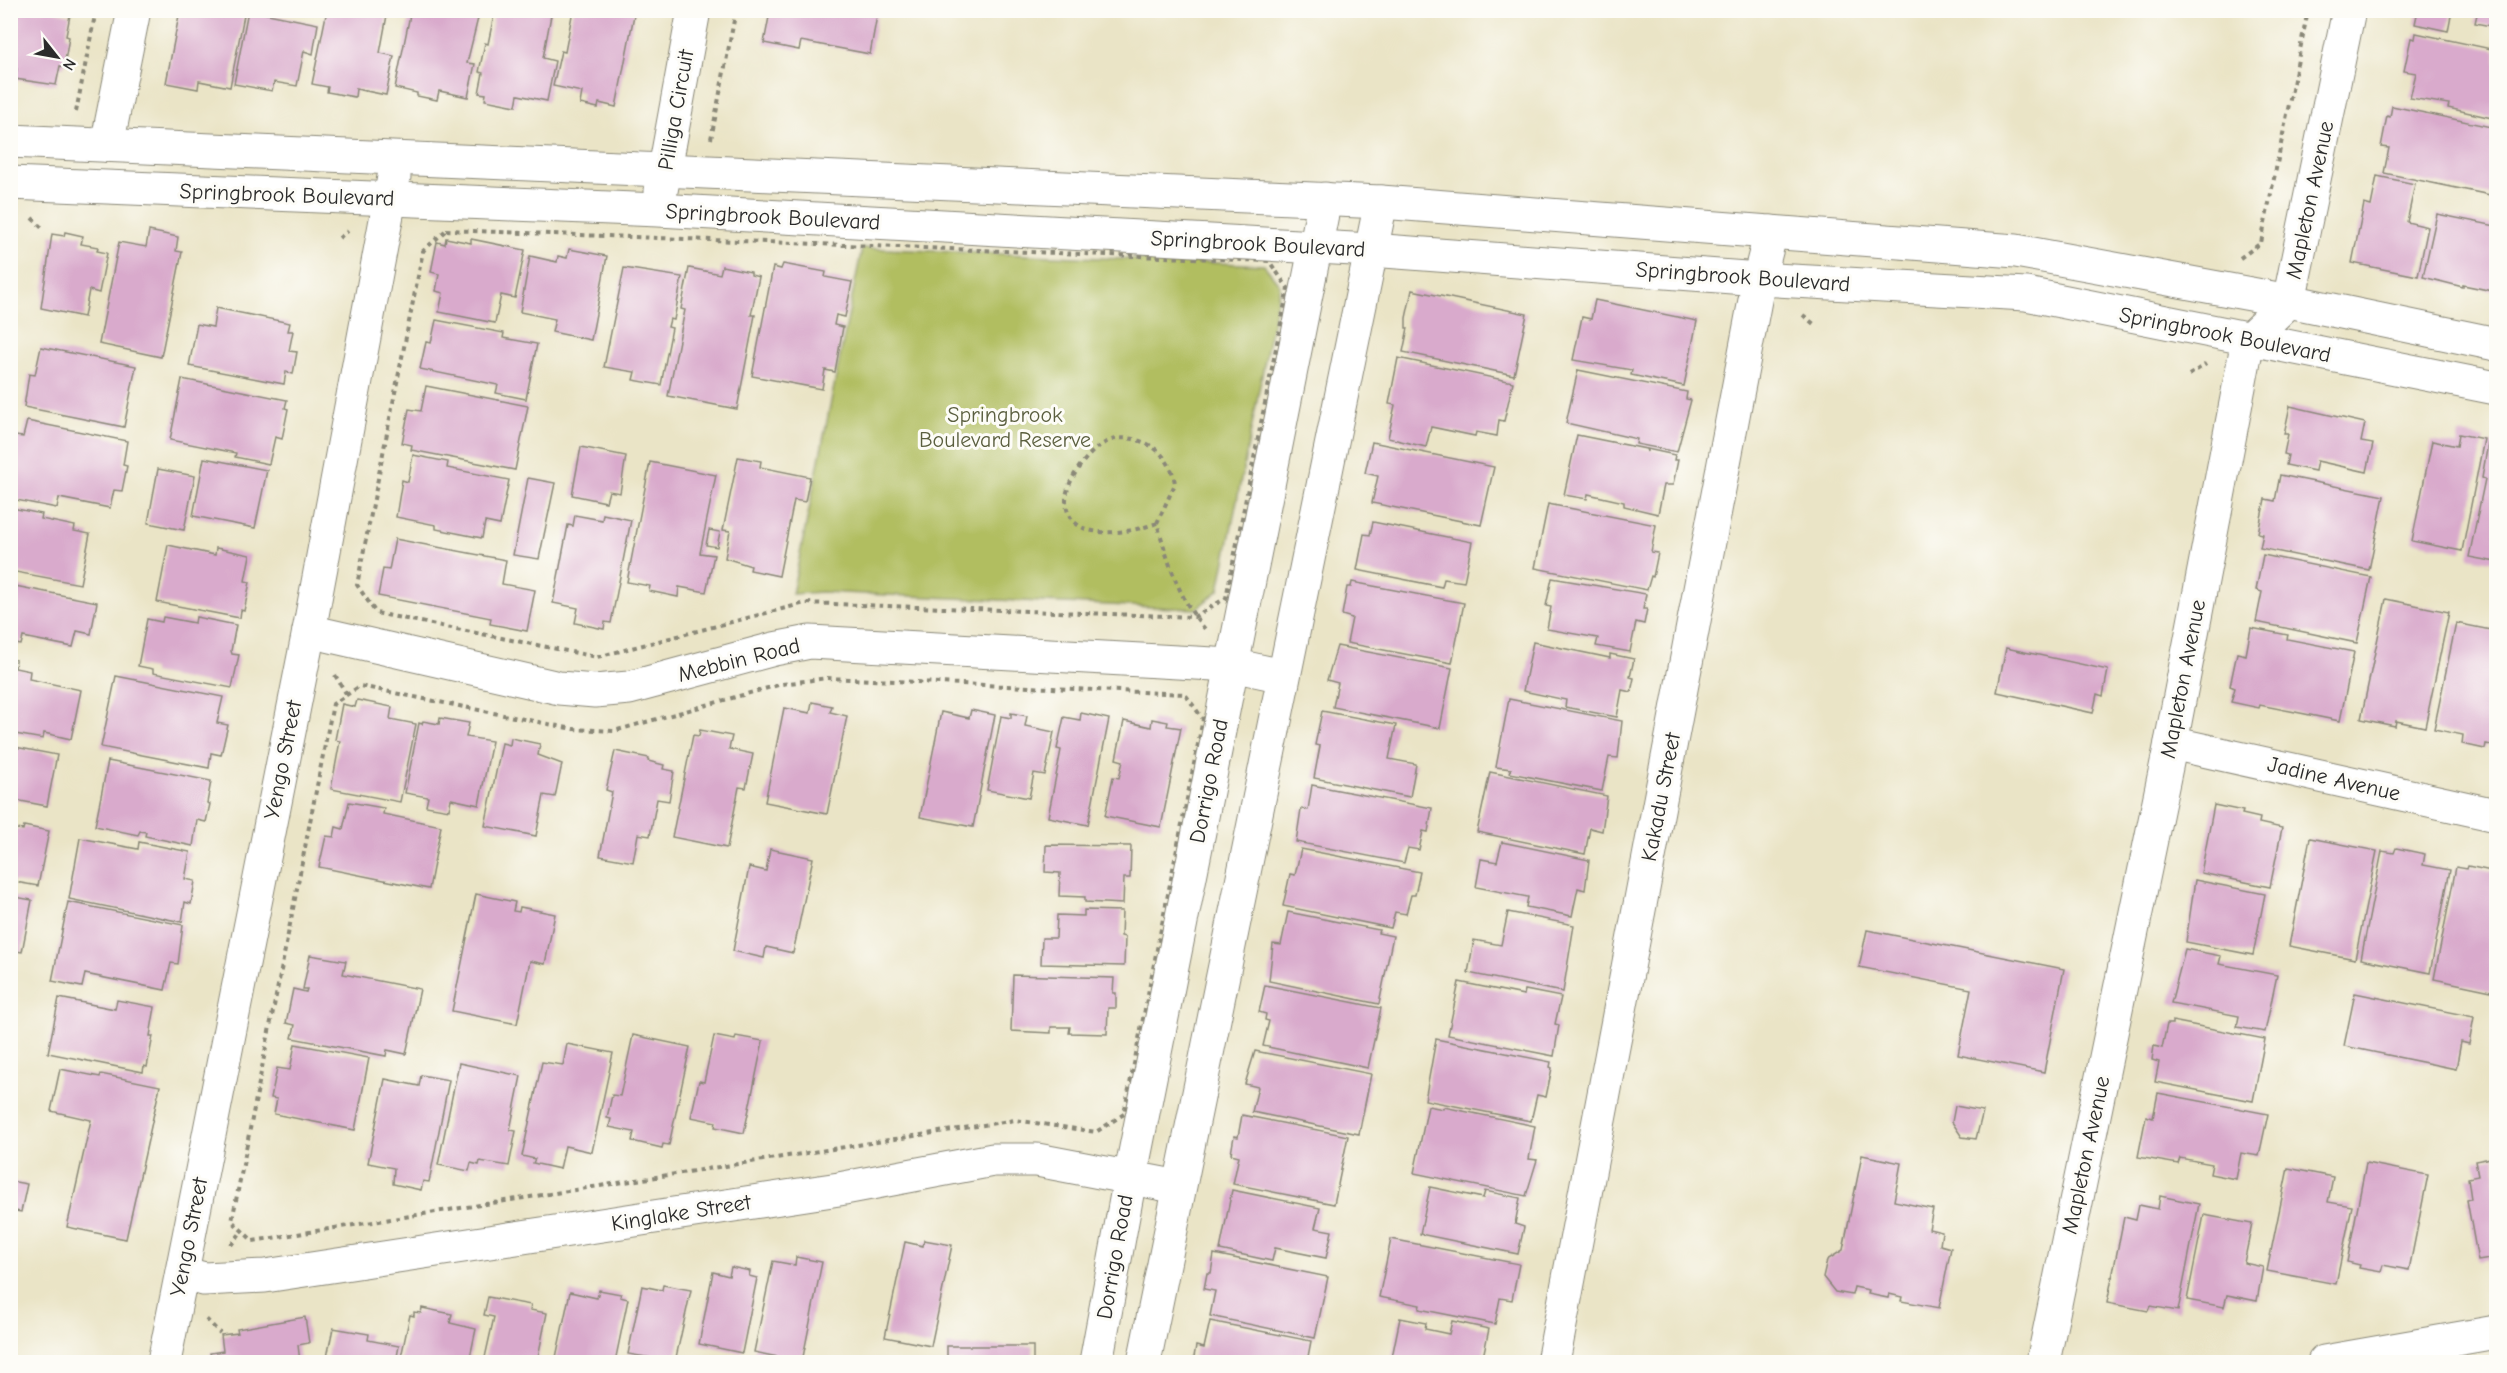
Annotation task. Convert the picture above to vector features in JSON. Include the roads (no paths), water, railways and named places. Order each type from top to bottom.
[{"type":"street","points":[[107,145],[134,10]]},
{"type":"street","name":"Pilliga Circuit","points":[[658,210],[694,10]]},
{"type":"street","name":"Mapleton Avenue","points":[[2043,1362],[2171,743],[2248,340],[2289,301],[2349,10]]},
{"type":"street","name":"Springbrook Boulevard","points":[[10,141],[1381,202],[2016,251],[2289,301],[2496,344]]},
{"type":"street","name":"Yengo Street","points":[[164,1362],[309,631],[398,158]]},
{"type":"street","name":"Springbrook Boulevard","points":[[10,183],[658,210],[1371,250],[1759,279],[2026,294],[2496,388]]},
{"type":"street","name":"Dorrigo Road","points":[[1096,1362],[1130,1178],[1325,199]]},
{"type":"street","points":[[1144,1362],[1381,202]]},
{"type":"street","name":"Kakadu Street","points":[[1553,1362],[1759,279],[1771,232]]},
{"type":"street","name":"Mebbin Road","points":[[309,631],[559,688],[595,691],[629,688],[774,649],[810,642],[1232,665],[1283,676]]},
{"type":"street","name":"Jadine Avenue","points":[[2171,743],[2496,815]]},
{"type":"street","name":"Kinglake Street","points":[[182,1274],[204,1279],[265,1276],[839,1189],[993,1160],[1037,1161],[1179,1187]]},
{"type":"street","points":[[2338,1361],[2496,1332]]},
{"type":"park label","name":"Springbrook Boulevard Reserve","points":[[1005,428]]}]
